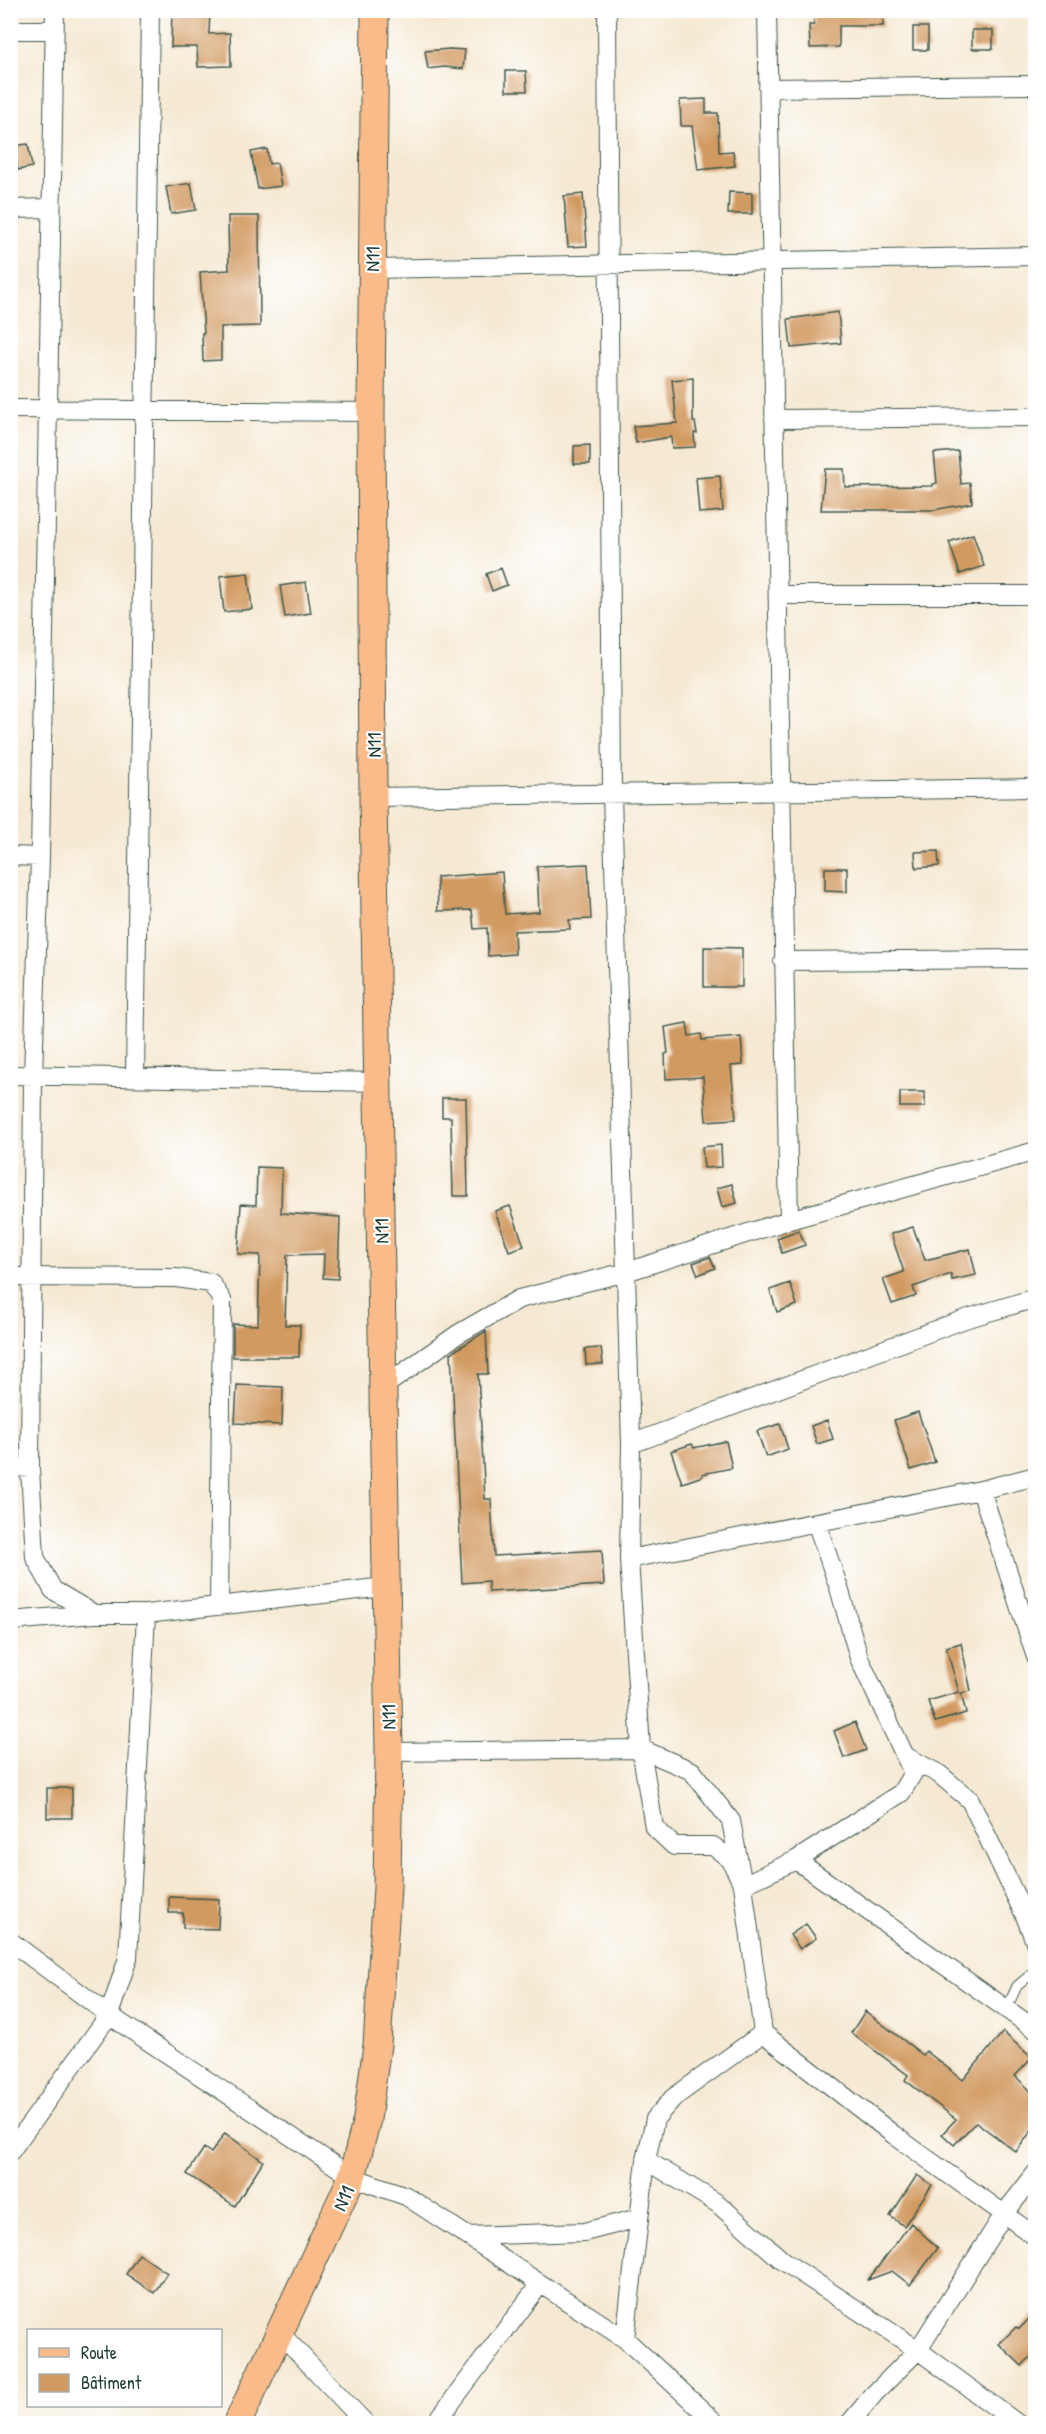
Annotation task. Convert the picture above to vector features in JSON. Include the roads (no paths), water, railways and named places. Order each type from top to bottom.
[{"type":"main road","name":"N11","points":[[238,2423],[352,2177],[367,2119],[377,2044],[387,1888],[389,1752],[373,797],[371,412],[375,10]]},
{"type":"street","points":[[55,10],[40,856],[33,1076],[30,1468],[35,1557],[53,1590],[94,1614]]},
{"type":"street","points":[[135,1077],[150,10]]},
{"type":"street","points":[[607,10],[612,794],[631,1444],[629,1559],[641,1749],[654,1827],[674,1846],[713,1846],[730,1859],[743,1885]]},
{"type":"street","points":[[767,10],[789,1220]]},
{"type":"street","points":[[10,30],[54,30]]},
{"type":"street","points":[[768,88],[1035,85]]},
{"type":"street","points":[[10,209],[51,208]]},
{"type":"street","points":[[372,269],[1035,256]]},
{"type":"street","points":[[10,409],[371,412]]},
{"type":"street","points":[[774,419],[1035,417]]},
{"type":"street","points":[[778,595],[1035,595]]},
{"type":"street","points":[[373,797],[1035,788]]},
{"type":"street","points":[[10,856],[40,856]]},
{"type":"street","points":[[783,961],[1035,958]]},
{"type":"street","points":[[10,1076],[379,1082]]},
{"type":"street","points":[[383,1387],[458,1334],[519,1299],[626,1272],[789,1220],[1035,1152]]},
{"type":"street","points":[[10,1277],[176,1278],[210,1283],[222,1300],[219,1606]]},
{"type":"street","points":[[631,1444],[965,1319],[1035,1298]]},
{"type":"street","points":[[10,1467],[30,1468]]},
{"type":"street","points":[[629,1559],[981,1490],[1035,1476]]},
{"type":"street","points":[[981,1490],[1035,1657]]},
{"type":"street","points":[[743,1885],[796,1860],[901,1793],[913,1773],[859,1658],[839,1588],[816,1522]]},
{"type":"street","points":[[10,1621],[94,1614],[146,1614],[386,1587]]},
{"type":"street","points":[[10,2152],[109,2015],[128,1958],[146,1614]]},
{"type":"street","points":[[389,1752],[641,1749],[692,1771],[731,1821],[743,1885],[763,2033],[894,2135],[1035,2237]]},
{"type":"street","points":[[907,1757],[939,1774],[970,1800],[1025,1916],[1035,1944]]},
{"type":"street","points":[[796,1860],[1035,2030]]},
{"type":"street","points":[[10,1941],[109,2015],[352,2177],[406,2196],[625,2339],[717,2424]]},
{"type":"street","points":[[625,2339],[646,2160],[656,2119],[673,2098],[763,2033]]},
{"type":"street","points":[[646,2160],[717,2203],[783,2261],[918,2350],[1018,2424]]},
{"type":"street","points":[[849,2424],[874,2394],[918,2350],[1004,2214],[1035,2173]]},
{"type":"street","points":[[467,2236],[584,2232],[639,2218]]},
{"type":"street","points":[[435,2424],[540,2284]]},
{"type":"street","points":[[281,2334],[366,2424]]},
{"type":"lane","points":[[1006,2010],[1017,1986],[1035,1970]]}]
